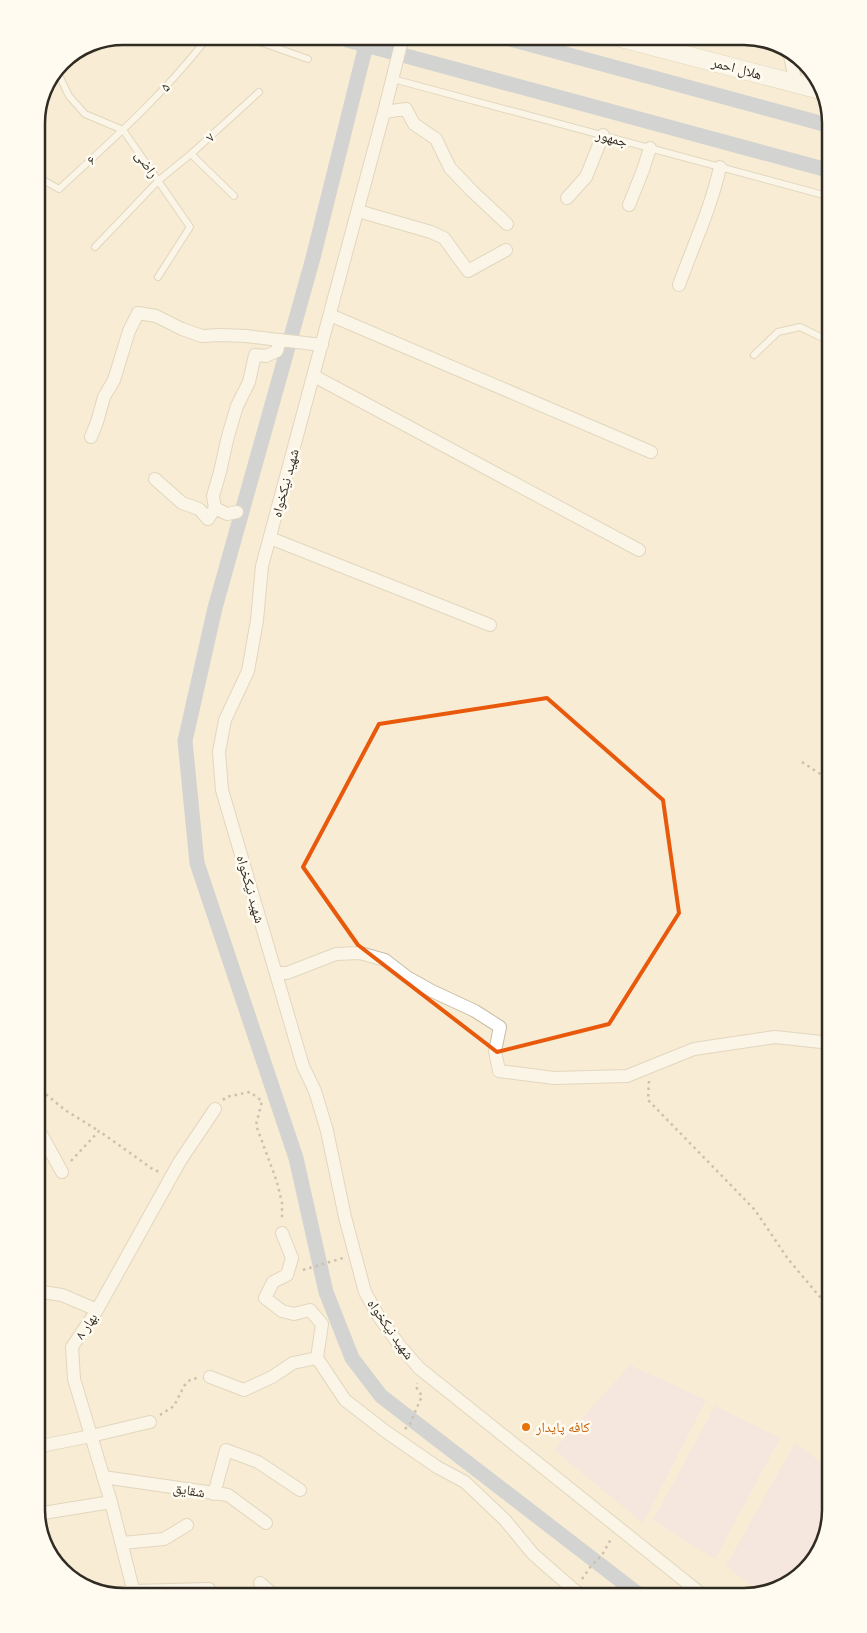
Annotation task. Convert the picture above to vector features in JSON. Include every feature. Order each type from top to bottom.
[{"type":"main road","name":"هلال احمر","points":[[648,45],[814,88]]},
{"type":"street","name":"شهید نیکخواه","points":[[401,45],[262,566],[257,620],[248,670],[225,720],[219,752],[222,790],[303,1066],[315,1091],[327,1131],[354,1254],[365,1292],[379,1317],[400,1346],[422,1371],[694,1588]]},
{"type":"street","points":[[791,60],[796,84]]},
{"type":"street","points":[[384,112],[406,109],[414,124],[436,139],[450,168],[508,224]]},
{"type":"street","points":[[567,198],[586,177],[603,135]]},
{"type":"street","points":[[629,205],[650,148]]},
{"type":"street","points":[[678,285],[706,216],[720,167]]},
{"type":"street","points":[[358,211],[431,232],[444,238],[468,271],[506,250]]},
{"type":"street","points":[[90,437],[99,416],[104,397],[114,380],[129,331],[138,313],[156,316],[182,329],[202,336],[221,335],[322,345]]},
{"type":"street","points":[[330,315],[651,452]]},
{"type":"street","points":[[155,479],[182,503],[199,509],[208,519],[215,508],[213,496],[228,436],[238,406],[249,382],[255,355],[266,356],[277,351],[287,341]]},
{"type":"street","points":[[314,376],[639,550]]},
{"type":"street","points":[[215,508],[227,514],[237,512]]},
{"type":"street","points":[[270,538],[490,625]]},
{"type":"street","points":[[276,972],[287,973],[336,954],[360,953],[385,960],[407,977],[475,1011],[500,1027],[495,1051],[499,1070],[554,1078],[627,1076],[694,1049],[775,1037],[822,1042]]},
{"type":"street","name":"بهار ۸","points":[[133,1588],[111,1502],[74,1380],[72,1347],[97,1310],[172,1175],[214,1109]]},
{"type":"street","points":[[45,1141],[62,1172]]},
{"type":"street","points":[[282,1233],[292,1258],[287,1275],[274,1282],[265,1298],[282,1310],[294,1314],[310,1310],[322,1324],[318,1358],[345,1400],[385,1431],[437,1467],[465,1482],[505,1520],[533,1554],[566,1588]]},
{"type":"street","points":[[45,1292],[62,1295],[97,1310]]},
{"type":"street","points":[[210,1377],[244,1390],[272,1377],[293,1362],[318,1358]]},
{"type":"street","points":[[45,1445],[150,1422]]},
{"type":"street","points":[[214,1494],[226,1450],[258,1462],[300,1490]]},
{"type":"street","name":"شقایق","points":[[103,1477],[228,1495],[266,1523]]},
{"type":"street","points":[[45,1513],[111,1502]]},
{"type":"street","points":[[122,1543],[164,1539],[187,1525]]},
{"type":"street","points":[[260,1582],[266,1588]]},
{"type":"lane","name":"۵","points":[[123,130],[188,63],[202,45]]},
{"type":"lane","points":[[268,45],[308,59]]},
{"type":"lane","points":[[60,77],[69,96],[85,114],[123,130]]},
{"type":"lane","name":"جمهور","points":[[392,79],[822,195]]},
{"type":"lane","name":"۷","points":[[95,247],[159,180],[191,154],[258,92]]},
{"type":"lane","name":"راضی","points":[[123,130],[190,227],[158,277]]},
{"type":"lane","name":"۶","points":[[45,181],[58,189],[123,130]]},
{"type":"lane","points":[[191,154],[234,196]]},
{"type":"lane","points":[[754,355],[778,332],[800,327],[822,338]]},
{"type":"path","points":[[802,762],[822,776]]},
{"type":"path","points":[[650,1067],[648,1100],[755,1210],[788,1259],[822,1299]]},
{"type":"path","points":[[214,1109],[226,1097],[250,1092],[262,1101],[256,1125],[277,1182],[282,1203],[282,1233]]},
{"type":"path","points":[[45,1093],[65,1110],[99,1131],[154,1170],[172,1175]]},
{"type":"path","points":[[62,1172],[99,1131]]},
{"type":"path","points":[[318,1266],[354,1254]]},
{"type":"path","points":[[410,1422],[422,1396],[416,1387],[418,1377],[422,1371]]},
{"type":"path","points":[[150,1422],[174,1406],[184,1386],[191,1379],[210,1377]]},
{"type":"path","points":[[575,1588],[602,1555],[618,1527]]},
{"type":"highlighted area","points":[[547,698],[663,800],[679,913],[609,1024],[497,1052],[358,945],[303,867],[379,724]]},
{"type":"shaded area","points":[[630,1365],[706,1400],[643,1523],[554,1450]]},
{"type":"shaded area","points":[[715,1406],[780,1438],[715,1559],[653,1520]]},
{"type":"shaded area","points":[[795,1443],[822,1463],[822,1510],[818,1535],[814,1545],[803,1562],[792,1572],[783,1578],[759,1587],[754,1587],[726,1566]]},
{"type":"waterway","points":[[365,45],[822,169]]},
{"type":"waterway","points":[[366,45],[313,258],[215,608],[185,741],[197,863],[296,1158],[326,1292],[352,1358],[381,1396],[630,1588]]},
{"type":"waterway","points":[[532,45],[822,124]]},
{"type":"place","name":"کافه پایدار","points":[[526,1427]]}]
